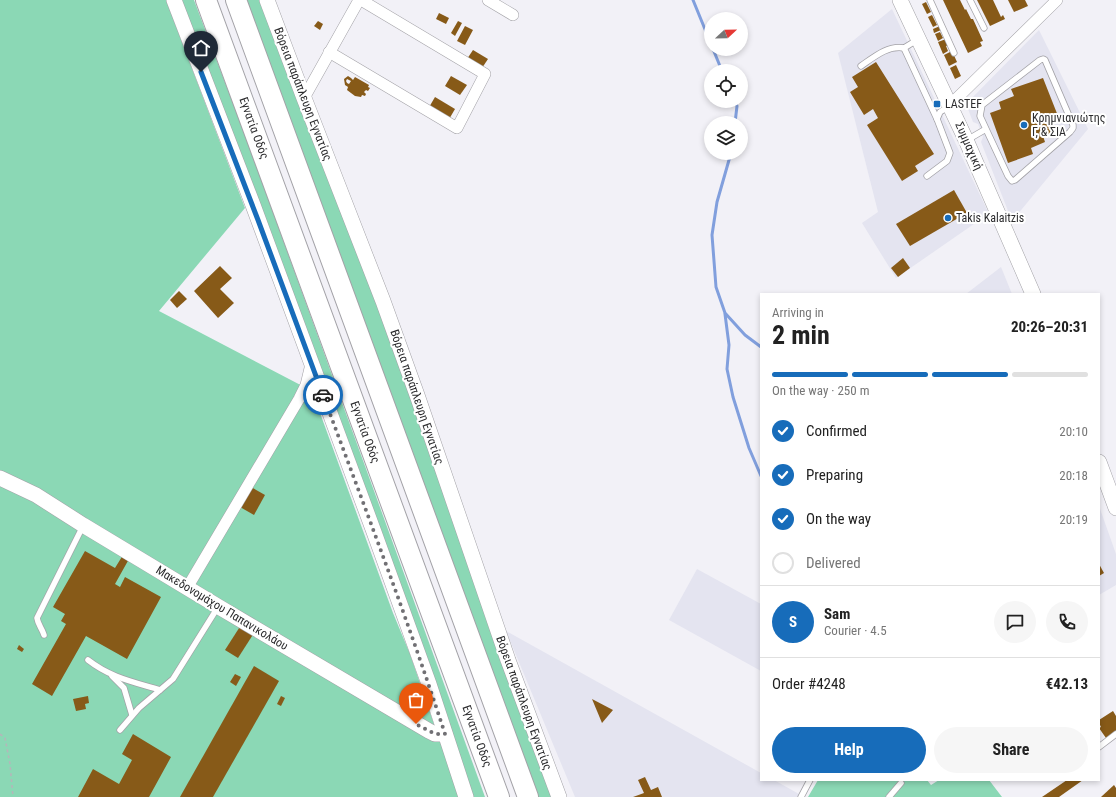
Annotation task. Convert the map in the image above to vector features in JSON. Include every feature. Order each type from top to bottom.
[{"type":"highway","name":"Εγνατία Οδός","points":[[206,0],[499,797]]},
{"type":"highway","points":[[236,0],[528,797]]},
{"type":"street","points":[[174,0],[253,205],[405,617],[429,684],[466,797]]},
{"type":"street","name":"Βόρεια παράπλευρη Εγνατίας","points":[[267,0],[383,301],[508,660],[559,797]]},
{"type":"street","points":[[304,98],[329,52],[360,0],[485,74],[457,128],[329,52]]},
{"type":"street","points":[[488,0],[513,15]]},
{"type":"street","name":"Συμμαχική","points":[[900,0],[966,140],[1033,293]]},
{"type":"street","points":[[950,105],[1057,0]]},
{"type":"street","points":[[187,588],[299,399],[306,385],[311,364]]},
{"type":"street","points":[[1100,465],[1116,508]]},
{"type":"street","name":"Μακεδονομάχου Παπανικολάου","points":[[0,478],[36,495],[187,588],[429,731],[435,734],[445,734]]},
{"type":"lane","points":[[930,0],[954,53]]},
{"type":"lane","points":[[970,0],[984,28]]},
{"type":"lane","points":[[861,66],[889,49],[899,47],[904,48],[919,39]]},
{"type":"lane","points":[[904,48],[937,119],[950,153],[947,161],[927,176]]},
{"type":"lane","points":[[1040,60],[1046,60],[1073,125],[1070,132],[1012,181],[1008,176],[986,129],[980,116],[982,105],[1040,60]]},
{"type":"lane","points":[[937,119],[940,112],[950,105]]},
{"type":"lane","points":[[966,140],[986,129]]},
{"type":"lane","points":[[44,634],[38,624],[37,618],[83,525]]},
{"type":"lane","points":[[120,730],[138,708],[174,679],[219,607]]},
{"type":"lane","points":[[88,660],[110,675],[124,688],[132,715]]},
{"type":"lane","points":[[110,675],[160,690]]},
{"type":"lane","points":[[1100,746],[1116,734]]},
{"type":"lane","points":[[800,797],[809,781]]},
{"type":"lane","points":[[889,797],[901,783]]},
{"type":"path","points":[[0,734],[5,738],[10,764],[13,797]]},
{"type":"shaded area","points":[[892,9],[988,212],[984,217],[896,278],[862,223],[878,212],[838,53]]},
{"type":"shaded area","points":[[1039,30],[1088,129],[1012,221],[981,142],[983,137],[978,124],[973,122],[966,104]]},
{"type":"shaded area","points":[[1001,267],[1012,293],[967,293]]},
{"type":"shaded area","points":[[1100,509],[1116,554],[1116,585],[1100,594]]},
{"type":"shaded area","points":[[697,569],[760,603],[760,670],[669,620]]},
{"type":"shaded area","points":[[506,631],[760,772],[760,781],[776,781],[799,794],[797,797],[575,797]]},
{"type":"green space","points":[[0,0],[166,0],[245,208],[159,311],[312,391],[393,613],[410,654],[459,797],[0,797]]},
{"type":"green space","points":[[181,0],[194,0],[249,146],[485,797],[472,797]]},
{"type":"green space","points":[[245,0],[259,0],[370,280],[554,797],[538,797]]},
{"type":"green space","points":[[817,781],[928,781],[931,785],[937,781],[990,781],[1002,797],[808,797]]},
{"type":"building","points":[[943,0],[960,0],[971,19],[973,19],[983,41],[980,42],[982,46],[968,53]]},
{"type":"building","points":[[977,0],[993,0],[1001,17],[1003,15],[1005,19],[990,26]]},
{"type":"building","points":[[1008,0],[1025,0],[1028,6],[1014,12]]},
{"type":"building","points":[[926,2],[931,12],[927,14],[922,4]]},
{"type":"building","points":[[439,13],[449,18],[446,24],[436,19]]},
{"type":"building","points":[[932,15],[937,25],[933,27],[928,17]]},
{"type":"building","points":[[318,21],[323,24],[320,30],[314,26]]},
{"type":"building","points":[[458,21],[462,23],[455,36],[451,33]]},
{"type":"building","points":[[465,26],[473,30],[465,45],[457,41]]},
{"type":"building","points":[[940,26],[941,30],[934,33],[933,29]]},
{"type":"building","points":[[940,32],[943,38],[938,41],[935,34]]},
{"type":"building","points":[[946,39],[949,45],[946,46],[948,51],[943,54],[938,42]]},
{"type":"building","points":[[473,50],[488,59],[482,68],[467,59]]},
{"type":"building","points":[[952,51],[957,62],[949,66],[944,55]]},
{"type":"building","points":[[876,62],[934,154],[915,166],[918,171],[902,181],[867,125],[878,118],[873,109],[864,115],[850,92],[858,87],[852,77]]},
{"type":"building","points":[[956,65],[961,76],[955,79],[950,68]]},
{"type":"building","points":[[348,76],[353,80],[355,77],[369,85],[368,87],[370,88],[368,91],[366,90],[364,92],[366,94],[365,96],[355,96],[347,90],[348,87],[345,85],[344,79]],"holes":[[[347,79],[351,81],[349,84],[346,81]]]},
{"type":"building","points":[[451,76],[467,85],[460,95],[445,86]]},
{"type":"building","name":"Κρημνιανιώτης Γ, & ΣΙΑ","points":[[1043,78],[1058,116],[1051,119],[1055,131],[1043,136],[1045,142],[1031,148],[1033,154],[1008,163],[990,113],[1001,109],[999,102],[1014,96],[1011,89]]},
{"type":"building","points":[[435,97],[455,109],[448,121],[428,109]]},
{"type":"building","points":[[954,190],[967,213],[910,246],[896,224]]},
{"type":"building","points":[[903,258],[910,268],[898,277],[891,268]]},
{"type":"building","points":[[220,266],[232,278],[220,289],[234,303],[218,318],[194,291]]},
{"type":"building","points":[[179,291],[187,299],[177,308],[170,300]]},
{"type":"building","points":[[251,487],[265,495],[254,515],[240,507]]},
{"type":"building","points":[[85,551],[115,568],[123,555],[129,559],[115,584],[120,587],[125,577],[161,597],[127,659],[86,636],[52,696],[32,684],[66,624],[61,621],[65,614],[53,607]]},
{"type":"building","points":[[1100,566],[1104,573],[1100,575]]},
{"type":"building","points":[[241,625],[254,633],[238,658],[225,650]]},
{"type":"building","points":[[19,645],[24,649],[22,652],[17,649]]},
{"type":"building","points":[[254,666],[279,681],[213,797],[180,797]]},
{"type":"building","points":[[235,674],[241,677],[236,686],[230,682]]},
{"type":"building","points":[[88,696],[89,703],[85,704],[86,709],[76,711],[73,699]]},
{"type":"building","points":[[281,696],[285,698],[281,706],[277,704]]},
{"type":"building","points":[[592,699],[613,710],[602,723]]},
{"type":"building","points":[[1113,711],[1116,716],[1116,731],[1106,738],[1100,729],[1100,719]]},
{"type":"building","points":[[133,734],[171,757],[149,797],[78,797],[93,769],[119,784],[132,760],[122,754]]},
{"type":"building","points":[[645,777],[651,790],[658,787],[662,797],[633,797],[644,793],[638,780]]},
{"type":"building","points":[[1066,781],[1082,781],[1059,797],[1042,797]]},
{"type":"building","points":[[1114,785],[1116,788],[1116,797],[1101,797]]},
{"type":"waterway","points":[[693,0],[704,27]]},
{"type":"waterway","points":[[716,56],[719,64]]},
{"type":"waterway","points":[[736,116],[737,108]]},
{"type":"waterway","points":[[729,160],[717,202],[712,235],[716,287],[725,313],[745,335],[760,346]]},
{"type":"waterway","points":[[725,314],[729,345],[727,369],[733,397],[749,448],[760,474]]},
{"type":"way so far","points":[[323,395],[405,617],[445,734],[435,734],[416,724]]},
{"type":"place","name":"LASTEF","points":[[937,104]]},
{"type":"place","name":"Κρημνιανιώτης Γ, & ΣΙΑ","points":[[1024,125]]},
{"type":"place","name":"Takis Kalaitzis","points":[[948,218]]},
{"type":"route","points":[[201,72],[280,277],[323,395]]}]
